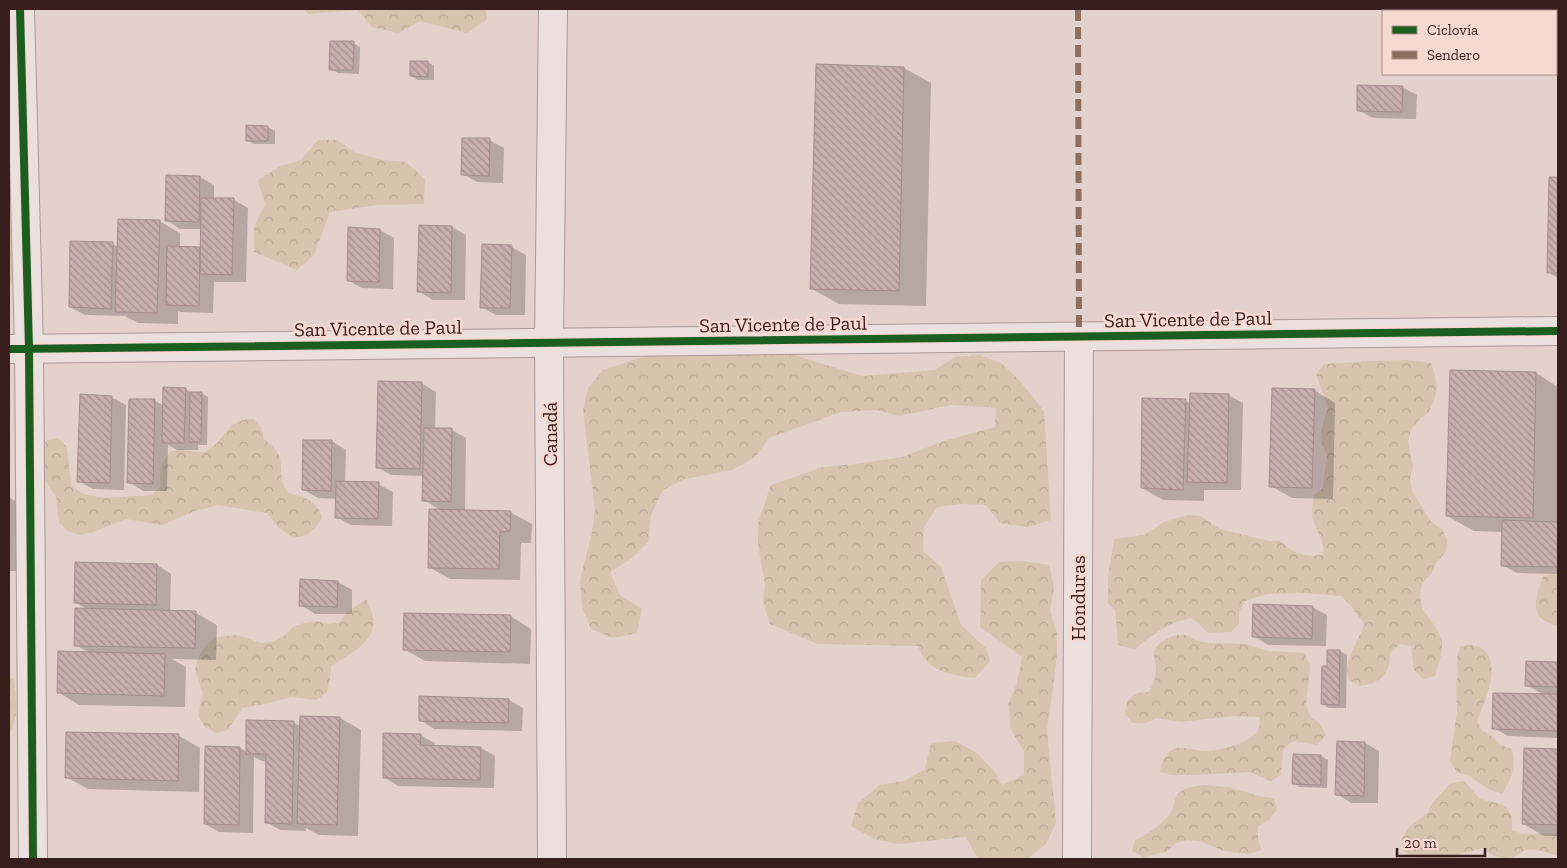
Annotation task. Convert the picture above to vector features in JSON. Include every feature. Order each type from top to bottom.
[{"type":"street","points":[[20,9],[19,348],[33,859]]},
{"type":"street","name":"Canadá","points":[[552,859],[549,342],[553,9]]},
{"type":"street","name":"San Vicente de Paul","points":[[19,348],[1558,331]]},
{"type":"street","name":"Honduras","points":[[1077,859],[1079,336]]},
{"type":"green space","points":[[304,9],[486,9],[487,19],[467,33],[420,21],[398,33],[372,27],[358,10],[308,14]]},
{"type":"green space","points":[[318,140],[337,140],[354,152],[382,160],[406,162],[425,179],[424,204],[377,205],[330,212],[314,255],[297,270],[254,252],[254,227],[265,204],[258,180],[278,167],[301,160]]},
{"type":"green space","points":[[9,171],[11,180],[13,281],[9,289]]},
{"type":"green space","points":[[718,346],[790,354],[863,376],[935,370],[955,357],[979,355],[1001,363],[1020,381],[1044,411],[1051,520],[1027,527],[1000,523],[986,505],[962,504],[937,507],[924,527],[923,551],[941,567],[961,625],[986,648],[990,661],[975,678],[949,674],[936,668],[922,655],[918,646],[818,644],[770,624],[763,602],[765,586],[758,544],[758,523],[771,485],[823,467],[902,457],[944,441],[995,427],[996,408],[951,405],[899,416],[876,410],[841,412],[769,438],[754,458],[732,470],[685,479],[663,490],[651,515],[648,542],[631,559],[610,572],[620,595],[642,609],[637,633],[613,638],[591,629],[582,606],[580,580],[592,533],[595,509],[583,411],[588,388],[603,370],[648,355]]},
{"type":"green space","points":[[1407,360],[1431,363],[1437,388],[1429,412],[1411,430],[1408,442],[1413,466],[1410,479],[1412,491],[1432,523],[1442,529],[1447,540],[1446,552],[1436,563],[1431,574],[1422,583],[1420,596],[1422,608],[1442,640],[1442,652],[1435,676],[1423,679],[1414,670],[1411,646],[1400,644],[1390,654],[1389,666],[1383,677],[1371,684],[1359,686],[1348,679],[1348,662],[1364,624],[1342,596],[1304,593],[1267,594],[1245,601],[1239,612],[1239,624],[1231,632],[1208,633],[1190,618],[1168,626],[1135,649],[1118,645],[1115,610],[1108,603],[1108,576],[1114,539],[1144,535],[1164,522],[1188,515],[1200,516],[1220,529],[1269,541],[1280,541],[1300,554],[1311,556],[1324,554],[1312,510],[1314,495],[1323,488],[1327,455],[1322,444],[1321,431],[1328,407],[1316,374],[1324,364]]},
{"type":"green space","points":[[254,419],[261,428],[264,439],[280,457],[282,481],[287,492],[309,500],[320,511],[322,518],[308,534],[301,537],[287,534],[280,529],[267,513],[218,505],[195,511],[162,525],[126,519],[80,535],[68,531],[59,522],[56,497],[42,476],[40,451],[46,441],[58,438],[67,447],[71,485],[81,493],[104,498],[152,495],[161,486],[161,467],[171,451],[182,449],[206,452],[216,444],[232,425],[242,420]]},
{"type":"green space","points":[[1023,561],[1049,565],[1054,587],[1050,611],[1057,633],[1057,657],[1047,730],[1056,823],[1046,844],[1027,859],[978,859],[966,837],[899,844],[874,839],[851,826],[858,803],[880,785],[904,781],[925,769],[931,743],[955,741],[977,753],[995,772],[1002,785],[1024,775],[1024,751],[1011,730],[1008,705],[1017,683],[1022,657],[980,627],[981,580],[999,562]]},
{"type":"green space","points":[[1558,574],[1558,626],[1541,618],[1536,607],[1536,601],[1543,576]]},
{"type":"green space","points":[[366,599],[372,612],[372,632],[360,647],[331,666],[327,692],[317,700],[291,697],[242,708],[228,730],[216,733],[205,727],[199,717],[203,693],[195,670],[198,658],[206,645],[215,637],[238,635],[261,643],[272,642],[283,637],[293,627],[304,623],[316,621],[328,624],[339,623],[346,613]]},
{"type":"green space","points":[[1175,635],[1187,635],[1197,641],[1210,643],[1245,644],[1268,651],[1304,653],[1310,665],[1306,704],[1310,716],[1320,724],[1326,735],[1317,745],[1293,741],[1283,749],[1281,775],[1271,781],[1249,772],[1172,775],[1160,772],[1164,758],[1174,749],[1210,751],[1226,748],[1251,738],[1260,725],[1259,717],[1232,716],[1181,722],[1157,718],[1146,723],[1133,723],[1125,714],[1127,701],[1137,693],[1149,692],[1155,675],[1155,649],[1162,642]]},
{"type":"green space","points":[[1472,645],[1483,649],[1489,656],[1492,674],[1484,704],[1477,720],[1481,730],[1492,736],[1500,745],[1512,749],[1514,761],[1512,772],[1502,794],[1490,790],[1469,776],[1457,772],[1450,761],[1457,711],[1457,658],[1460,646]]},
{"type":"green space","points":[[9,677],[14,679],[16,714],[9,734]]},
{"type":"green space","points":[[1464,781],[1480,799],[1506,807],[1512,817],[1512,830],[1523,834],[1558,833],[1558,856],[1542,851],[1525,850],[1510,858],[1501,858],[1493,856],[1482,848],[1458,855],[1453,859],[1424,859],[1413,857],[1402,850],[1402,839],[1408,828],[1428,812],[1434,801],[1451,783]]},
{"type":"green space","points":[[1204,785],[1228,787],[1263,797],[1274,798],[1277,810],[1269,820],[1258,826],[1261,850],[1249,854],[1224,851],[1200,841],[1187,840],[1176,843],[1166,852],[1143,857],[1132,851],[1135,840],[1155,828],[1168,816],[1178,793],[1192,787]]},
{"type":"building","points":[[330,41],[354,41],[353,70],[329,70]]},
{"type":"building","points":[[410,61],[428,61],[428,77],[410,76]]},
{"type":"building","points":[[816,64],[904,67],[899,291],[810,289]]},
{"type":"building","points":[[1357,85],[1403,86],[1402,112],[1357,111]]},
{"type":"building","points":[[246,125],[268,126],[268,141],[246,141]]},
{"type":"building","points":[[462,138],[490,138],[489,176],[461,175]]},
{"type":"building","points":[[166,175],[200,176],[199,222],[165,221]]},
{"type":"building","points":[[1549,177],[1558,177],[1558,273],[1547,273]]},
{"type":"building","points":[[201,198],[234,198],[232,275],[200,274]]},
{"type":"building","points":[[118,219],[160,220],[157,313],[115,312]]},
{"type":"building","points":[[419,225],[452,226],[451,293],[417,292]]},
{"type":"building","points":[[348,227],[380,229],[379,282],[347,281]]},
{"type":"building","points":[[70,241],[113,242],[111,309],[69,307]]},
{"type":"building","points":[[482,244],[512,245],[510,308],[480,308]]},
{"type":"building","points":[[167,246],[200,247],[199,306],[166,305]]},
{"type":"building","points":[[1450,370],[1536,372],[1533,518],[1446,516]]},
{"type":"building","points":[[378,381],[422,382],[420,469],[376,468]]},
{"type":"building","points":[[163,387],[186,388],[184,443],[162,443]]},
{"type":"building","points":[[1272,388],[1315,389],[1312,488],[1269,487]]},
{"type":"building","points":[[190,392],[202,392],[201,442],[189,442]]},
{"type":"building","points":[[1190,393],[1229,394],[1227,483],[1187,482]]},
{"type":"building","points":[[80,394],[112,396],[110,483],[77,482]]},
{"type":"building","points":[[1142,398],[1186,399],[1183,490],[1141,488]]},
{"type":"building","points":[[129,399],[155,399],[153,484],[127,483]]},
{"type":"building","points":[[424,428],[452,428],[451,502],[422,501]]},
{"type":"building","points":[[303,440],[332,440],[331,491],[302,490]]},
{"type":"building","points":[[336,481],[379,482],[378,519],[335,518]]},
{"type":"building","points":[[429,509],[511,511],[510,531],[500,532],[499,569],[428,568]]},
{"type":"building","points":[[1502,520],[1558,522],[1558,567],[1501,566]]},
{"type":"building","points":[[75,562],[157,564],[156,605],[74,603]]},
{"type":"building","points":[[300,579],[338,581],[337,607],[299,606]]},
{"type":"building","points":[[1253,604],[1313,606],[1312,639],[1252,637]]},
{"type":"building","points":[[75,608],[196,611],[195,648],[74,646]]},
{"type":"building","points":[[404,613],[511,615],[510,652],[403,650]]},
{"type":"building","points":[[1327,650],[1340,650],[1339,705],[1321,704],[1322,666],[1327,666]]},
{"type":"building","points":[[58,651],[165,654],[164,696],[57,693]]},
{"type":"building","points":[[1526,661],[1558,662],[1558,687],[1525,686]]},
{"type":"building","points":[[1493,693],[1558,694],[1558,731],[1492,729]]},
{"type":"building","points":[[419,696],[509,699],[508,723],[419,721]]},
{"type":"building","points":[[300,716],[340,717],[337,825],[297,824]]},
{"type":"building","points":[[246,720],[294,721],[292,824],[265,823],[266,754],[246,754]]},
{"type":"building","points":[[66,732],[179,734],[178,781],[65,778]]},
{"type":"building","points":[[383,733],[421,734],[420,745],[481,747],[480,780],[383,778]]},
{"type":"building","points":[[1337,741],[1365,742],[1364,796],[1335,795]]},
{"type":"building","points":[[205,746],[240,747],[239,825],[204,824]]},
{"type":"building","points":[[1524,748],[1558,749],[1558,825],[1522,824]]},
{"type":"building","points":[[1293,754],[1321,755],[1321,785],[1292,784]]},
{"type":"marked path","points":[[1078,9],[1079,336]]},
{"type":"cycle path","points":[[20,9],[29,348],[33,859]]},
{"type":"cycle path","points":[[9,349],[1558,331]]}]
